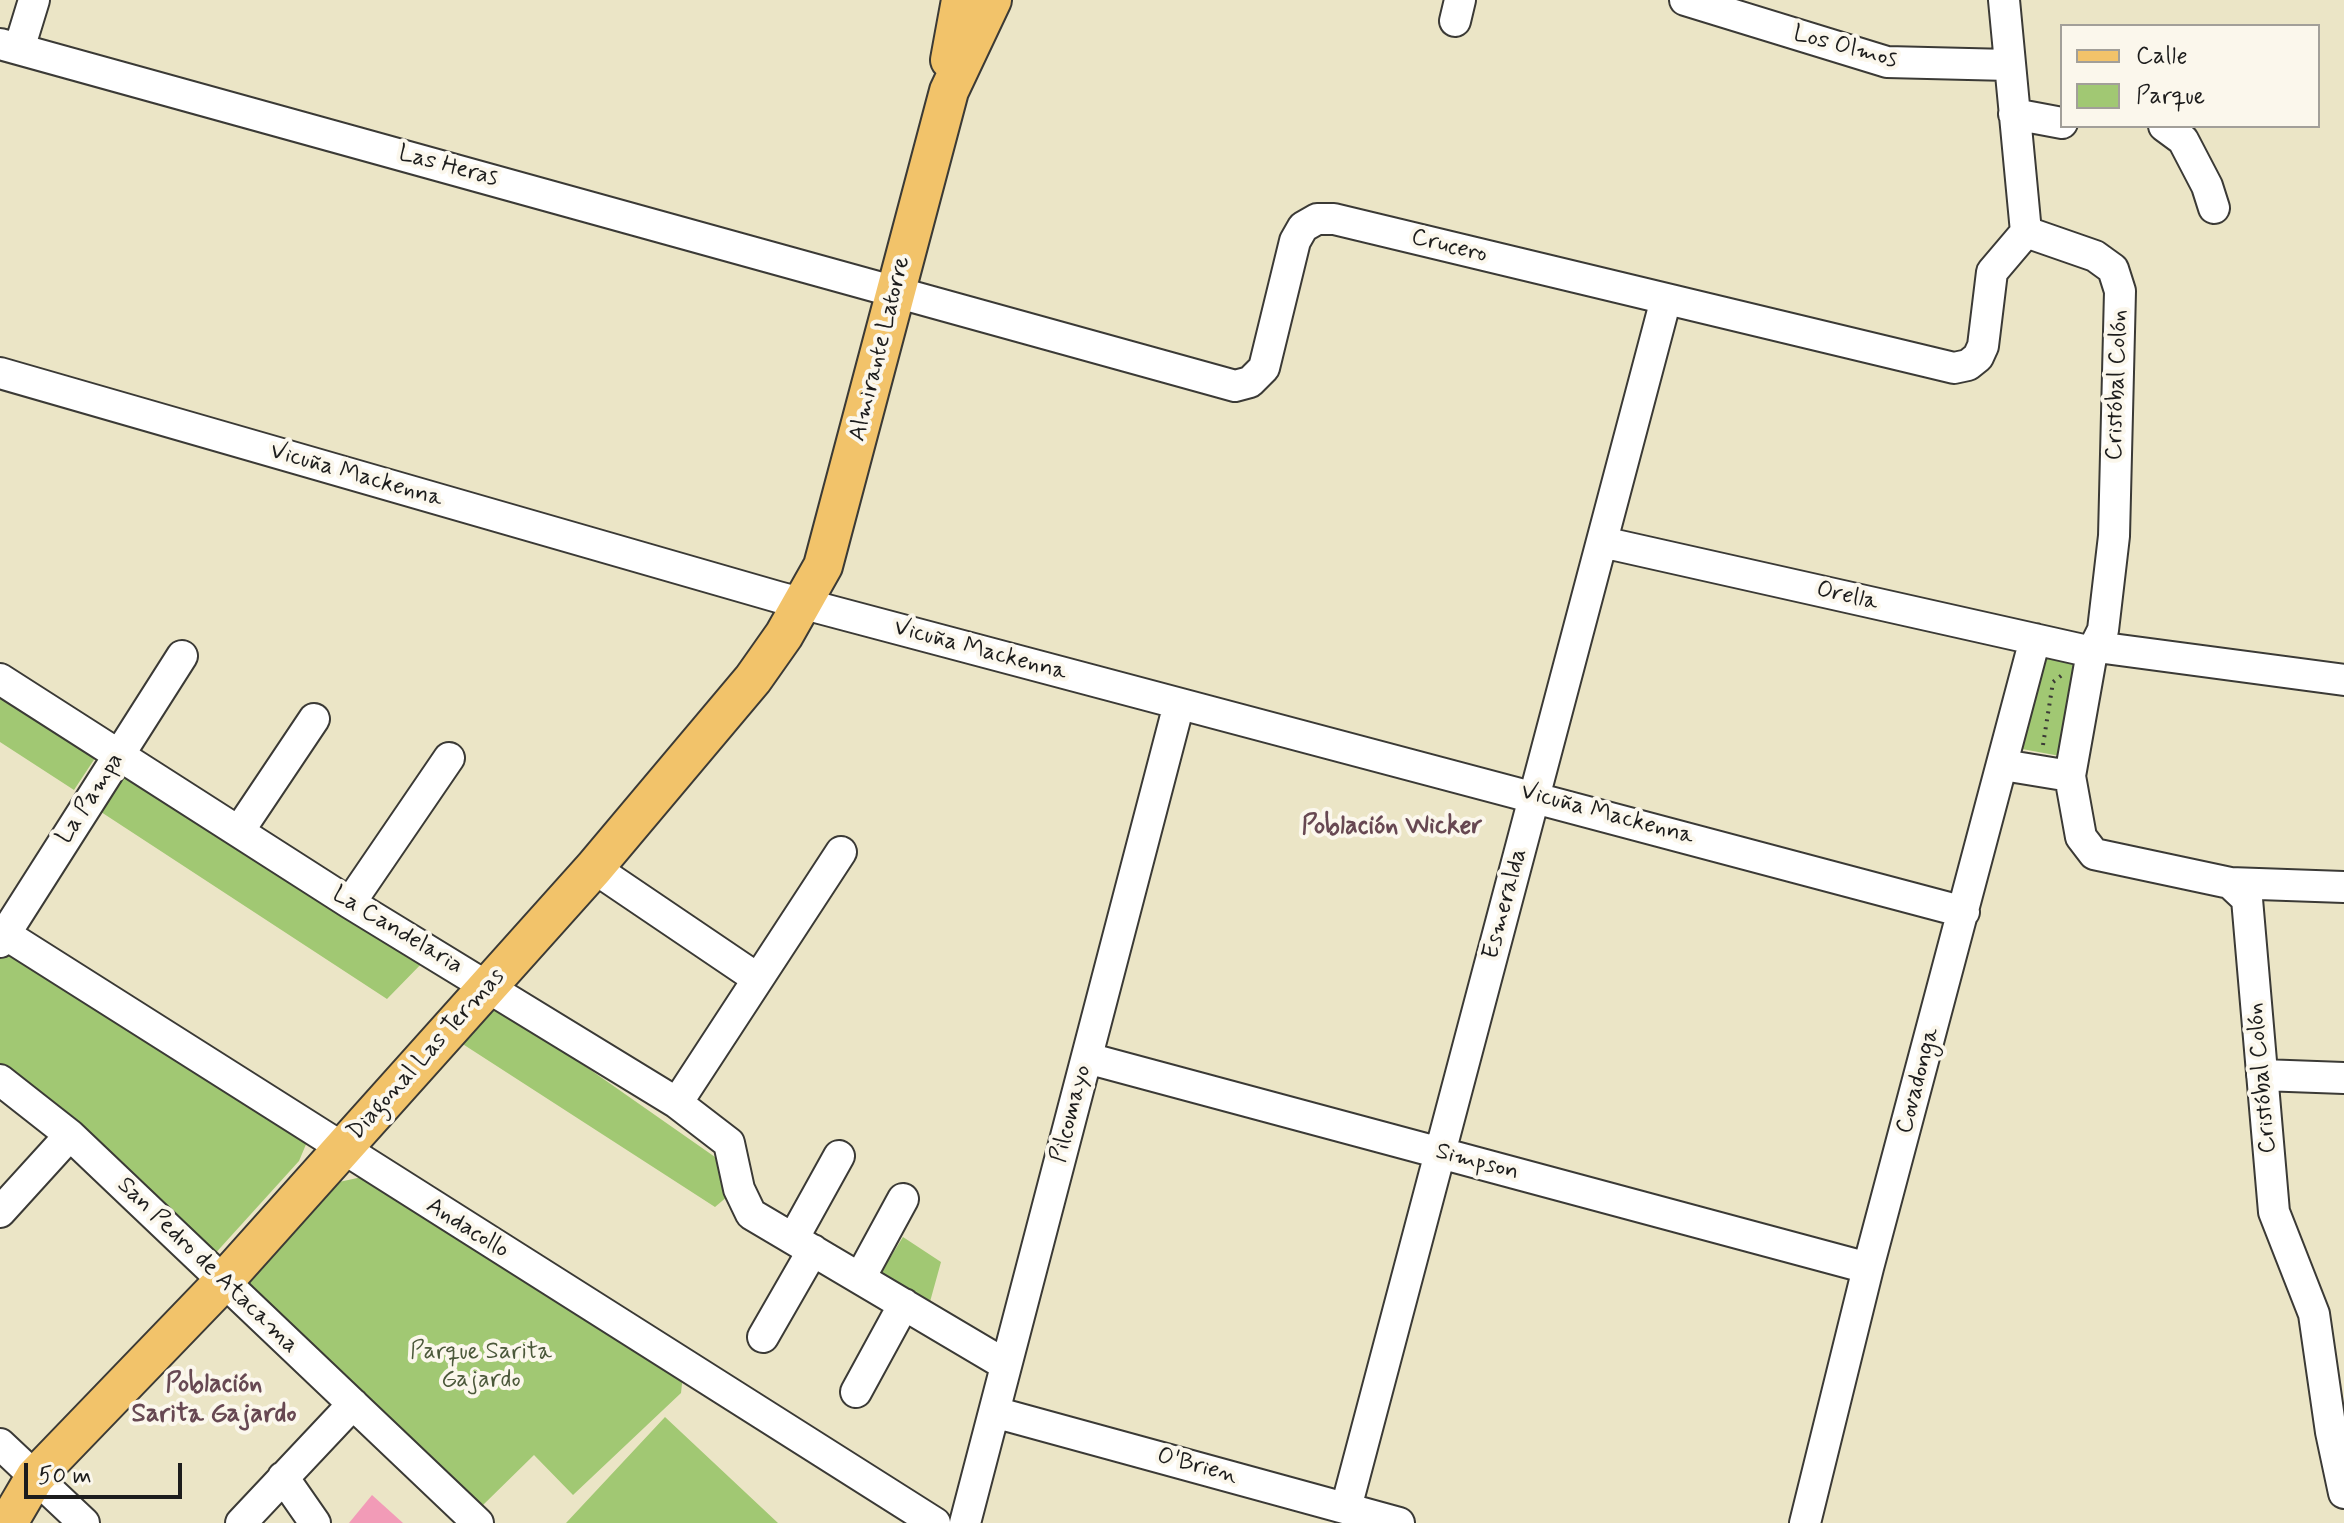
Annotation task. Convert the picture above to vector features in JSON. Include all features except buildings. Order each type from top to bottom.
[{"type":"main road","name":"Almirante Latorre","points":[[949,91],[951,39],[961,0]]},
{"type":"main road","name":"Almirante Latorre","points":[[803,603],[823,566],[832,537],[949,91],[992,0]]},
{"type":"main road","name":"Diagonal Las Termas","points":[[8,1523],[21,1490],[223,1282],[594,868],[753,679],[803,603]]},
{"type":"street","points":[[10,46],[34,0]]},
{"type":"street","name":"Los Olmos","points":[[1685,0],[1887,62],[2009,65]]},
{"type":"street","points":[[2004,0],[2026,232]]},
{"type":"street","name":"Las Heras","points":[[10,46],[896,291]]},
{"type":"street","points":[[2014,114],[2060,123]]},
{"type":"street","points":[[2167,128],[2183,140],[2207,186],[2214,208]]},
{"type":"street","name":"Crucero","points":[[896,291],[1235,386],[1250,382],[1264,368],[1295,241],[1303,227],[1317,219],[1334,219],[1942,366],[1963,367],[1978,357],[1983,346],[1992,272],[2026,232]]},
{"type":"street","name":"Cristóbal Colón","points":[[2026,232],[2095,256],[2113,269],[2120,291],[2114,536],[2103,630],[2095,650],[2070,776],[2081,837],[2094,854],[2230,883],[2247,899],[2274,1212],[2314,1314],[2331,1432],[2344,1493]]},
{"type":"street","name":"Esmeralda","points":[[1346,1508],[1666,299]]},
{"type":"street","name":"Vicuña Mackenna","points":[[0,373],[803,603],[1964,912]]},
{"type":"street","name":"Orella","points":[[1602,542],[2035,639],[2095,650],[2344,680]]},
{"type":"street","name":"Covadonga","points":[[1805,1523],[1868,1268],[2035,639]]},
{"type":"street","name":"La Pampa","points":[[2,936],[182,656]]},
{"type":"street","name":"La Candelaria","points":[[0,679],[350,903],[677,1103],[729,1143],[739,1189],[751,1214],[803,1244]]},
{"type":"street","name":"Pilcomayo","points":[[965,1523],[1179,704]]},
{"type":"street","points":[[239,831],[314,719]]},
{"type":"street","points":[[350,903],[449,758]]},
{"type":"street","points":[[2003,765],[2070,776]]},
{"type":"street","points":[[677,1103],[841,852]]},
{"type":"street","points":[[594,868],[758,979]]},
{"type":"street","points":[[2230,883],[2344,887]]},
{"type":"street","name":"Andacollo","points":[[2,936],[935,1523]]},
{"type":"street","name":"Simpson","points":[[1087,1058],[1868,1268]]},
{"type":"street","points":[[2262,1075],[2344,1078]]},
{"type":"street","name":"San Pedro de Atacama","points":[[0,1080],[70,1135],[478,1523]]},
{"type":"street","points":[[0,1212],[70,1135]]},
{"type":"street","points":[[763,1337],[839,1156]]},
{"type":"street","points":[[860,1278],[903,1199]]},
{"type":"street","points":[[803,1244],[1006,1365]]},
{"type":"street","points":[[856,1392],[904,1304]]},
{"type":"street","points":[[241,1523],[353,1404]]},
{"type":"street","name":"O'Brien","points":[[994,1412],[1399,1523]]},
{"type":"street","points":[[0,1444],[21,1490],[84,1523]]},
{"type":"street","points":[[283,1477],[315,1523]]},
{"type":"path","points":[[2003,765],[2043,745],[2053,682],[2095,650]]},
{"type":"green space","points":[[2039,655],[2082,664],[2060,756],[2022,749]]},
{"type":"green space","points":[[0,675],[105,743],[74,790],[0,742]]},
{"type":"green space","points":[[125,768],[426,959],[387,999],[98,810]]},
{"type":"green space","points":[[0,945],[307,1142],[299,1161],[212,1257],[0,1076]]},
{"type":"green space","points":[[492,1001],[715,1157],[728,1196],[715,1207],[458,1041]]},
{"type":"green space","name":"Parque Sarita Gajardo","points":[[362,1177],[683,1375],[681,1393],[573,1495],[534,1455],[483,1505],[251,1293],[249,1279],[339,1182]]},
{"type":"green space","points":[[903,1237],[941,1262],[928,1309],[878,1277]]},
{"type":"green space","points":[[665,1417],[778,1523],[566,1523]]},
{"type":"district","name":"Población Wicker","points":[[1392,828]]},
{"type":"district","name":"Población Sarita Gajardo","points":[[214,1401]]}]
